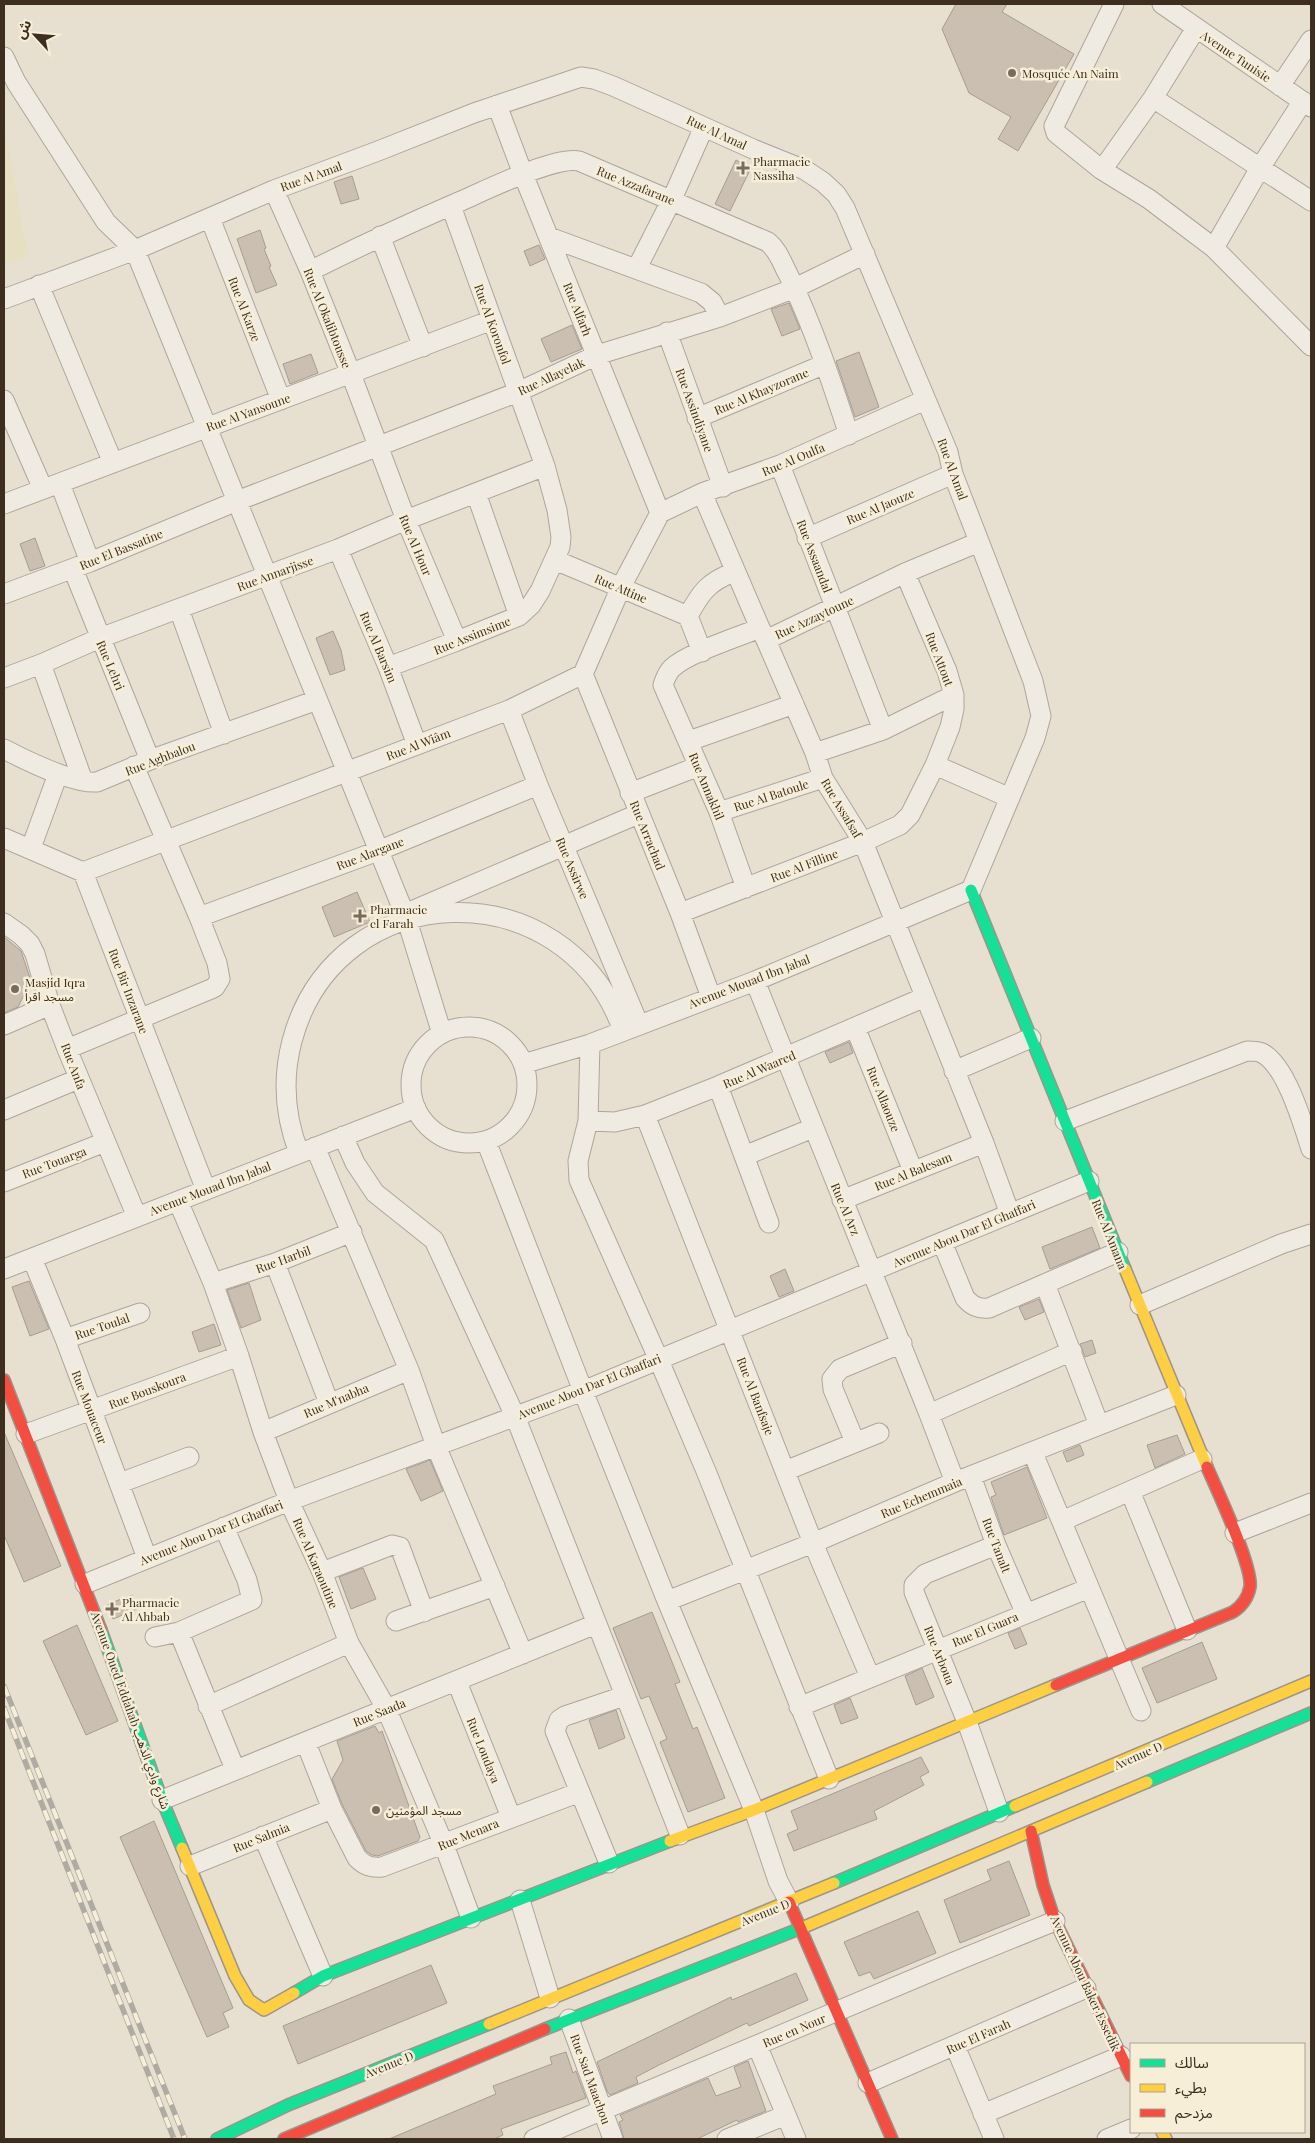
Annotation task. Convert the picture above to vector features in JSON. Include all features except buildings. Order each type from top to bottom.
[{"type":"street","points":[[1114,4],[1054,126],[1060,137],[1102,170],[1149,199],[1214,248],[1310,341]]},
{"type":"street","name":"Avenue Tunisie","points":[[1168,5],[1196,28],[1307,104]]},
{"type":"street","points":[[1102,170],[1153,98],[1196,28]]},
{"type":"street","points":[[1280,86],[1311,40]]},
{"type":"street","points":[[4,57],[16,82],[106,222],[135,250],[406,917],[442,1034]]},
{"type":"street","name":"Rue Al Amal","points":[[4,299],[135,250],[274,190],[497,105],[581,77],[594,79],[613,86],[753,149],[790,163],[823,182],[836,194],[845,208],[948,452],[954,474],[1033,681],[1040,707],[1041,716],[1036,738],[971,890]]},
{"type":"street","points":[[1153,98],[1311,201]]},
{"type":"street","points":[[1214,248],[1260,168],[1307,104]]},
{"type":"street","name":"Rue Alfarh","points":[[497,105],[660,513]]},
{"type":"street","points":[[638,268],[672,199],[704,127]]},
{"type":"street","name":"Rue Azzafarane","points":[[310,271],[380,236],[523,174],[574,160],[672,199],[768,242],[774,247],[795,288],[825,364],[849,435]]},
{"type":"street","name":"Rue Al Okalibtousse","points":[[274,190],[310,271],[351,374],[377,448]]},
{"type":"street","name":"Rue Al Koronfol","points":[[451,206],[545,466],[554,500]]},
{"type":"street","name":"Rue Al Karze","points":[[210,218],[281,400]]},
{"type":"street","points":[[380,236],[423,347]]},
{"type":"street","points":[[549,237],[638,268],[701,293],[712,302],[720,317]]},
{"type":"street","name":"Rue Allayelak","points":[[236,501],[518,392],[596,355],[720,317],[795,288],[865,254]]},
{"type":"street","points":[[39,285],[113,463]]},
{"type":"street","name":"Rue Al Yansoune","points":[[4,504],[492,320]]},
{"type":"street","name":"Rue Assindiyane","points":[[667,332],[723,487]]},
{"type":"street","name":"Rue Al Khayzorane","points":[[697,418],[825,364]]},
{"type":"street","points":[[4,400],[90,562]]},
{"type":"street","name":"Rue Al Oulfa","points":[[660,513],[702,493],[780,465],[925,400]]},
{"type":"street","name":"Rue Al Hour","points":[[377,448],[457,641]]},
{"type":"street","name":"Rue Assaandal","points":[[780,465],[883,730]]},
{"type":"street","name":"Rue Annarjisse","points":[[4,678],[100,638],[266,575],[338,550],[406,520],[545,466]]},
{"type":"street","name":"Rue Al Jaouze","points":[[808,538],[954,474]]},
{"type":"street","points":[[476,493],[519,616]]},
{"type":"street","name":"Rue Assafsaf","points":[[702,493],[734,572],[815,753],[823,778],[863,842],[894,922]]},
{"type":"street","name":"Rue Assimsime","points":[[388,667],[519,616],[536,599],[560,547],[561,537],[554,500]]},
{"type":"street","name":"Rue El Bassatine","points":[[4,594],[90,562],[236,501]]},
{"type":"street","points":[[582,674],[621,587],[660,513]]},
{"type":"street","name":"Rue Azzaytoune","points":[[663,685],[665,678],[672,668],[702,652],[763,634],[836,608],[905,573],[980,542]]},
{"type":"street","name":"Rue Al Barsim","points":[[338,550],[388,667],[417,744]]},
{"type":"street","name":"Rue Attine","points":[[555,560],[688,616]]},
{"type":"street","name":"Rue Lehri","points":[[72,569],[100,638],[166,842],[199,917],[220,975],[219,982],[211,990],[140,1020]]},
{"type":"street","points":[[702,652],[688,616],[703,590],[710,584],[734,572]]},
{"type":"street","name":"Rue Attout","points":[[905,573],[947,671],[954,695],[954,710],[950,726],[935,766],[917,803]]},
{"type":"street","points":[[179,608],[224,734]]},
{"type":"street","points":[[41,664],[83,781]]},
{"type":"street","name":"Rue Al Wiâm","points":[[84,872],[509,710],[582,674]]},
{"type":"street","name":"Rue Arrachad","points":[[582,674],[680,913],[711,997]]},
{"type":"street","name":"Rue Annakhil","points":[[663,685],[719,812],[746,888]]},
{"type":"street","points":[[815,753],[883,730],[954,695]]},
{"type":"street","name":"Rue Aghbalou","points":[[4,749],[58,774],[90,783],[101,782],[142,763],[317,700]]},
{"type":"street","points":[[689,741],[794,704]]},
{"type":"street","name":"Rue Assirwe","points":[[509,710],[564,846],[631,1028]]},
{"type":"street","points":[[630,793],[699,766]]},
{"type":"street","points":[[935,766],[1010,798]]},
{"type":"street","points":[[31,848],[58,774]]},
{"type":"street","name":"Rue Al Batoule","points":[[719,812],[823,778]]},
{"type":"street","name":"Rue Alargane","points":[[199,917],[378,851],[538,785]]},
{"type":"street","name":"Rue Al Filline","points":[[680,913],[863,842],[900,825],[910,815],[917,803]]},
{"type":"street","points":[[524,1654],[436,1446],[409,1370],[352,1232],[289,1121],[286,1082],[288,1055],[302,1013],[322,980],[345,955],[372,936],[406,917],[638,814]]},
{"type":"street","points":[[5,841],[31,848],[84,872]]},
{"type":"street","name":"Rue Bir Inzarane","points":[[84,872],[206,1190]]},
{"type":"street","name":"Avenue Mouad Ibn Jabal","points":[[523,1064],[590,1044],[755,981],[971,890]]},
{"type":"street","name":"Rue Al Amana","points":[[971,890],[1202,1459],[1235,1533],[1250,1578],[1247,1597],[1241,1606],[1233,1612],[1187,1630]]},
{"type":"street","points":[[406,917],[442,913],[476,913],[511,920],[543,934],[572,954],[589,970],[631,1028]]},
{"type":"street","points":[[894,922],[984,1143],[1010,1214]]},
{"type":"street","name":"Rue Anfa","points":[[4,923],[30,944],[44,980],[50,1005],[78,1079],[137,1217]]},
{"type":"street","name":"Rue Al Arz","points":[[755,981],[929,1414]]},
{"type":"street","name":"Rue Al Waared","points":[[588,1121],[615,1122],[644,1115],[785,1058],[925,997]]},
{"type":"street","points":[[4,1025],[50,1005]]},
{"type":"street","points":[[67,1049],[140,1020]]},
{"type":"street","points":[[471,1027],[494,1032],[513,1047],[523,1064],[528,1087],[522,1111],[507,1130],[486,1141],[467,1144],[444,1138],[426,1124],[416,1108],[411,1084],[415,1066],[427,1045],[442,1034],[456,1029],[471,1027]]},
{"type":"street","name":"Rue Allaouze","points":[[855,1027],[913,1171]]},
{"type":"street","points":[[954,1071],[1031,1038]]},
{"type":"street","points":[[590,1044],[588,1121],[578,1161],[579,1180],[658,1358],[828,1779]]},
{"type":"street","points":[[1064,1121],[1247,1051],[1261,1052],[1275,1063],[1298,1108],[1311,1149]]},
{"type":"street","points":[[4,1110],[78,1079]]},
{"type":"street","points":[[718,1086],[769,1223]]},
{"type":"street","name":"Avenue Mouad Ibn Jabal","points":[[4,1269],[416,1108]]},
{"type":"street","name":"Rue Al Banfsaje","points":[[644,1115],[731,1330],[813,1543],[870,1677]]},
{"type":"street","points":[[744,1156],[813,1128]]},
{"type":"street","points":[[343,1136],[358,1169],[375,1193],[434,1240],[515,1416],[680,1835]]},
{"type":"street","points":[[486,1141],[582,1391],[666,1601],[754,1810],[778,1881],[892,2139]]},
{"type":"street","name":"Rue Touarga","points":[[4,1182],[105,1142]]},
{"type":"street","name":"Rue Al Balesam","points":[[842,1200],[984,1143]]},
{"type":"street","name":"Avenue Abou Dar El Ghaffari","points":[[85,1584],[290,1501],[582,1391],[1089,1181]]},
{"type":"street","name":"Rue Al Karaoutine","points":[[178,1201],[213,1283],[263,1432],[290,1501],[322,1572],[349,1643],[386,1708],[444,1844],[471,1918]]},
{"type":"street","name":"Rue Harbil","points":[[213,1283],[275,1263],[352,1232]]},
{"type":"street","points":[[1140,1305],[1281,1244],[1311,1234]]},
{"type":"street","points":[[942,1242],[965,1298],[976,1307],[989,1308],[1118,1252]]},
{"type":"street","name":"Rue Mouaceur","points":[[32,1258],[65,1339],[147,1558]]},
{"type":"street","points":[[275,1263],[329,1403]]},
{"type":"street","points":[[1045,1284],[1099,1425]]},
{"type":"street","name":"Rue Toulal","points":[[65,1339],[140,1313]]},
{"type":"street","points":[[855,1442],[833,1389],[832,1380],[840,1369],[902,1343]]},
{"type":"street","points":[[929,1414],[1072,1351]]},
{"type":"street","name":"Rue Bouskoura","points":[[26,1434],[239,1356]]},
{"type":"street","name":"Rue M'nabha","points":[[263,1432],[409,1370]]},
{"type":"street","name":"Avenue Oued Eddahab شارع وادي الذهب","points":[[4,1380],[85,1584],[162,1800],[234,1976],[243,1992],[254,2005],[264,2010],[323,1976]]},
{"type":"street","name":"Rue Echemmaia","points":[[666,1601],[745,1571],[963,1479],[1176,1395]]},
{"type":"street","name":"Rue Tanalt","points":[[929,1414],[996,1544],[1025,1612]]},
{"type":"street","points":[[785,1471],[879,1433]]},
{"type":"street","points":[[1033,1453],[1141,1711]]},
{"type":"street","points":[[120,1483],[189,1457]]},
{"type":"street","points":[[1062,1521],[1202,1459]]},
{"type":"street","points":[[263,1836],[323,1976],[520,1900],[680,1835],[754,1810],[1187,1630],[1130,1491]]},
{"type":"street","points":[[1235,1533],[1311,1503]]},
{"type":"street","points":[[155,1637],[179,1632],[252,1600],[247,1580],[224,1527]]},
{"type":"street","name":"Rue Arboua","points":[[996,1544],[925,1574],[914,1585],[914,1592],[967,1722],[1000,1812]]},
{"type":"street","points":[[322,1572],[392,1545],[400,1547],[424,1612]]},
{"type":"street","points":[[396,1621],[496,1586]]},
{"type":"street","name":"Rue El Guara","points":[[799,1707],[1025,1612],[1088,1588]]},
{"type":"street","name":"Rue Saada","points":[[162,1800],[235,1769],[306,1743],[386,1708],[457,1682],[596,1624]]},
{"type":"street","points":[[179,1632],[235,1769]]},
{"type":"street","points":[[208,1706],[349,1643]]},
{"type":"street","name":"Avenue D","points":[[217,2139],[288,2105],[788,1902],[1311,1681]]},
{"type":"street","name":"Rue Loudaya","points":[[457,1682],[511,1817]]},
{"type":"street","points":[[609,1863],[555,1731],[559,1720],[565,1716],[624,1696]]},
{"type":"street","points":[[284,2139],[569,2019],[800,1928],[1311,1713]]},
{"type":"street","points":[[306,1743],[332,1809]]},
{"type":"street","name":"Rue Menara","points":[[332,1809],[358,1858],[368,1866],[382,1867],[580,1792]]},
{"type":"street","name":"Rue Salmia","points":[[190,1866],[332,1809]]},
{"type":"street","name":"Avenue Abou Baker Essedik","points":[[1031,1831],[1043,1885],[1055,1921],[1086,1988],[1130,2074]]},
{"type":"street","points":[[520,1900],[550,1998]]},
{"type":"street","name":"Rue en Nour","points":[[534,2139],[1055,1921]]},
{"type":"street","name":"Rue El Farah","points":[[868,2083],[1086,1988]]},
{"type":"street","name":"Rue Sad Maachou","points":[[569,2019],[614,2139]]},
{"type":"street","points":[[757,2045],[796,2139]]},
{"type":"street","points":[[955,2046],[994,2139]]},
{"type":"street","points":[[983,2114],[1121,2056]]},
{"type":"street","points":[[726,2139],[786,2115]]},
{"type":"street","points":[[1107,2139],[1130,2129]]},
{"type":"shaded area","points":[[4,124],[28,256],[4,264]]},
{"type":"railway","points":[[4,1686],[185,2139]]},
{"type":"railway","points":[[4,1708],[174,2139]]},
{"type":"traffic: fast","points":[[971,890],[1125,1269]]},
{"type":"traffic: fast","points":[[101,1630],[162,1800],[182,1848]]},
{"type":"traffic: fast","points":[[1147,1782],[1311,1713]]},
{"type":"traffic: fast","points":[[834,1883],[1015,1806]]},
{"type":"traffic: fast","points":[[294,1993],[323,1976],[670,1841]]},
{"type":"traffic: fast","points":[[545,2029],[804,1927]]},
{"type":"traffic: fast","points":[[217,2139],[288,2105],[489,2024]]},
{"type":"traffic: slow","points":[[1125,1269],[1207,1467]]},
{"type":"traffic: slow","points":[[1015,1806],[1311,1681]]},
{"type":"traffic: slow","points":[[670,1841],[754,1810],[1056,1685]]},
{"type":"traffic: slow","points":[[804,1927],[1147,1782]]},
{"type":"traffic: slow","points":[[182,1848],[235,1976],[249,2000],[264,2010],[294,1993]]},
{"type":"traffic: slow","points":[[489,2024],[834,1883]]},
{"type":"traffic: slow","points":[[1163,2133],[1166,2139]]},
{"type":"traffic: jam","points":[[4,1380],[101,1630]]},
{"type":"traffic: jam","points":[[1056,1685],[1233,1612],[1244,1601],[1250,1587],[1246,1563],[1207,1467]]},
{"type":"traffic: jam","points":[[1031,1831],[1043,1885],[1055,1921],[1130,2074]]},
{"type":"traffic: jam","points":[[789,1902],[892,2139]]},
{"type":"traffic: jam","points":[[284,2139],[545,2029]]},
{"type":"place","name":"Mosquée An Naim","points":[[1012,73]]},
{"type":"place","name":"Pharmacie Nassiha","points":[[743,168]]},
{"type":"place","name":"Pharmacie el Farah","points":[[360,916]]},
{"type":"place","name":"Masjid Iqra مسجد اقرأ","points":[[15,989]]},
{"type":"place","name":"Pharmacie Al Ahbab","points":[[112,1609]]},
{"type":"place","name":"مسجد المؤمنين","points":[[376,1810]]}]
